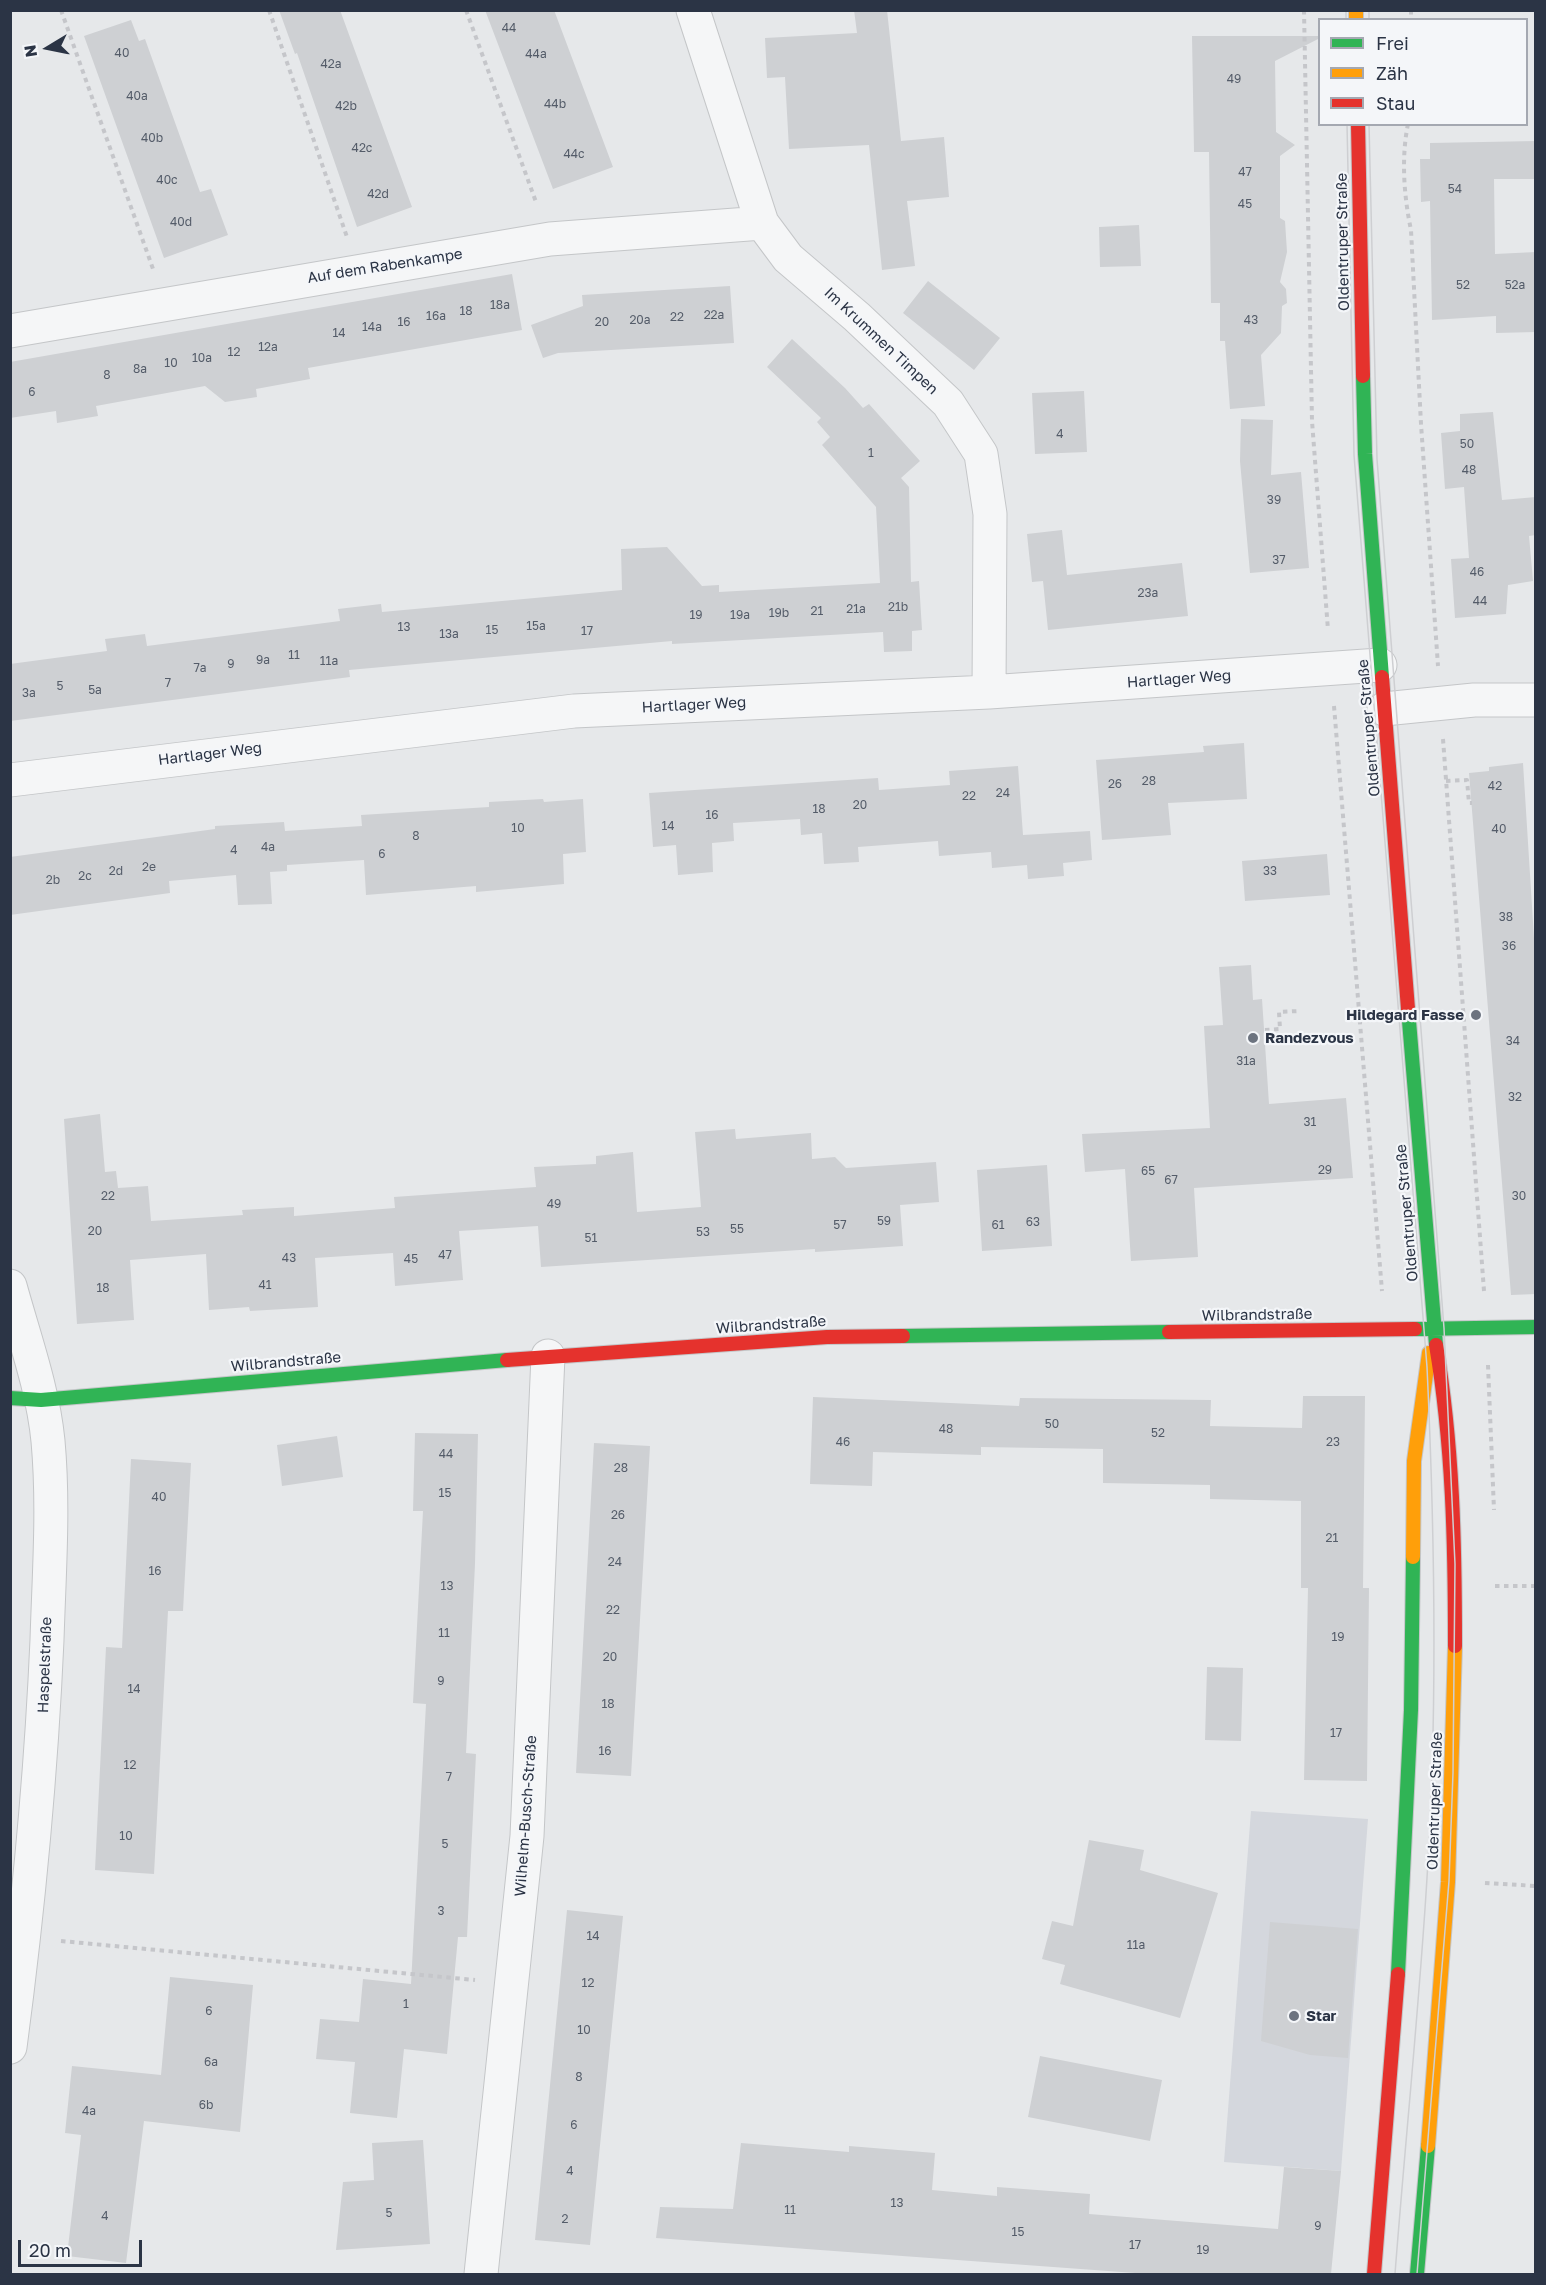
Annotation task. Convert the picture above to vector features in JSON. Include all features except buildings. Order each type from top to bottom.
[{"type":"street","name":"Im Krummen Timpen","points":[[693,10],[762,223],[788,258],[857,317],[948,403],[981,454],[990,514],[989,692]]},
{"type":"street","name":"Oldentruper Straße","points":[[1358,126],[1365,454],[1433,1328],[1448,1417],[1455,1564],[1455,1686],[1448,1893],[1416,2274]]},
{"type":"street","name":"Auf dem Rabenkampe","points":[[10,331],[550,239],[762,223]]},
{"type":"street","name":"Hartlager Weg","points":[[10,780],[574,711],[989,692],[1380,665]]},
{"type":"street","points":[[1384,709],[1474,700],[1536,700]]},
{"type":"street","name":"Haspelstraße","points":[[10,1286],[26,1399],[48,1439],[51,1534],[43,1718],[24,1937],[10,2047]]},
{"type":"street","name":"Wilbrandstraße","points":[[26,1399],[548,1356],[827,1337],[1536,1327]]},
{"type":"street","name":"Oldentruper Straße","points":[[1374,2274],[1394,2040],[1406,1831],[1411,1710],[1414,1461],[1433,1328]]},
{"type":"street","name":"Wilhelm-Busch-Straße","points":[[481,2274],[527,1836],[548,1356]]},
{"type":"path","points":[[61,10],[165,304]]},
{"type":"path","points":[[269,10],[358,270]]},
{"type":"path","points":[[466,10],[550,239]]},
{"type":"path","points":[[1304,10],[1312,421],[1385,1329]]},
{"type":"path","points":[[1446,781],[1467,780],[1469,803],[1472,803]]},
{"type":"path","points":[[1265,1030],[1280,1029],[1279,1012],[1299,1011]]},
{"type":"path","points":[[1495,1586],[1536,1586]]},
{"type":"path","points":[[24,1937],[512,1984]]},
{"type":"shaded area","name":"Star","points":[[1251,1811],[1368,1819],[1341,2171],[1224,2162]]},
{"type":"tram line","points":[[1346,10],[1346,18]]},
{"type":"tram line","points":[[1369,10],[1369,18]]},
{"type":"tram line","points":[[1347,126],[1354,455],[1427,1367],[1432,1495],[1434,1686],[1427,1878],[1395,2274]]},
{"type":"tram line","points":[[1369,126],[1377,459],[1444,1328],[1455,1564],[1453,1773],[1449,1881],[1417,2274]]},
{"type":"traffic: fast","points":[[1363,376],[1365,454],[1382,677]]},
{"type":"traffic: fast","points":[[1408,1009],[1436,1345]]},
{"type":"traffic: fast","points":[[1415,1329],[1536,1327]]},
{"type":"traffic: fast","points":[[903,1336],[1169,1332]]},
{"type":"traffic: fast","points":[[10,1398],[41,1400],[507,1360]]},
{"type":"traffic: fast","points":[[1398,1974],[1411,1710],[1413,1557]]},
{"type":"traffic: fast","points":[[1417,2274],[1428,2146]]},
{"type":"traffic: slow","points":[[1356,10],[1356,18]]},
{"type":"traffic: slow","points":[[1413,1557],[1414,1461],[1429,1353]]},
{"type":"traffic: slow","points":[[1428,2146],[1448,1882],[1455,1646]]},
{"type":"traffic: jam","points":[[1358,126],[1363,376]]},
{"type":"traffic: jam","points":[[1382,677],[1408,1009]]},
{"type":"traffic: jam","points":[[1169,1332],[1415,1329]]},
{"type":"traffic: jam","points":[[507,1360],[827,1337],[903,1336]]},
{"type":"traffic: jam","points":[[1436,1345],[1446,1420],[1452,1495],[1455,1646]]},
{"type":"traffic: jam","points":[[1374,2274],[1398,1974]]},
{"type":"place","name":"Hildegard Fasse","points":[[1476,1015]]},
{"type":"place","name":"Randezvous","points":[[1253,1038]]},
{"type":"place","name":"Star","points":[[1294,2016]]}]
